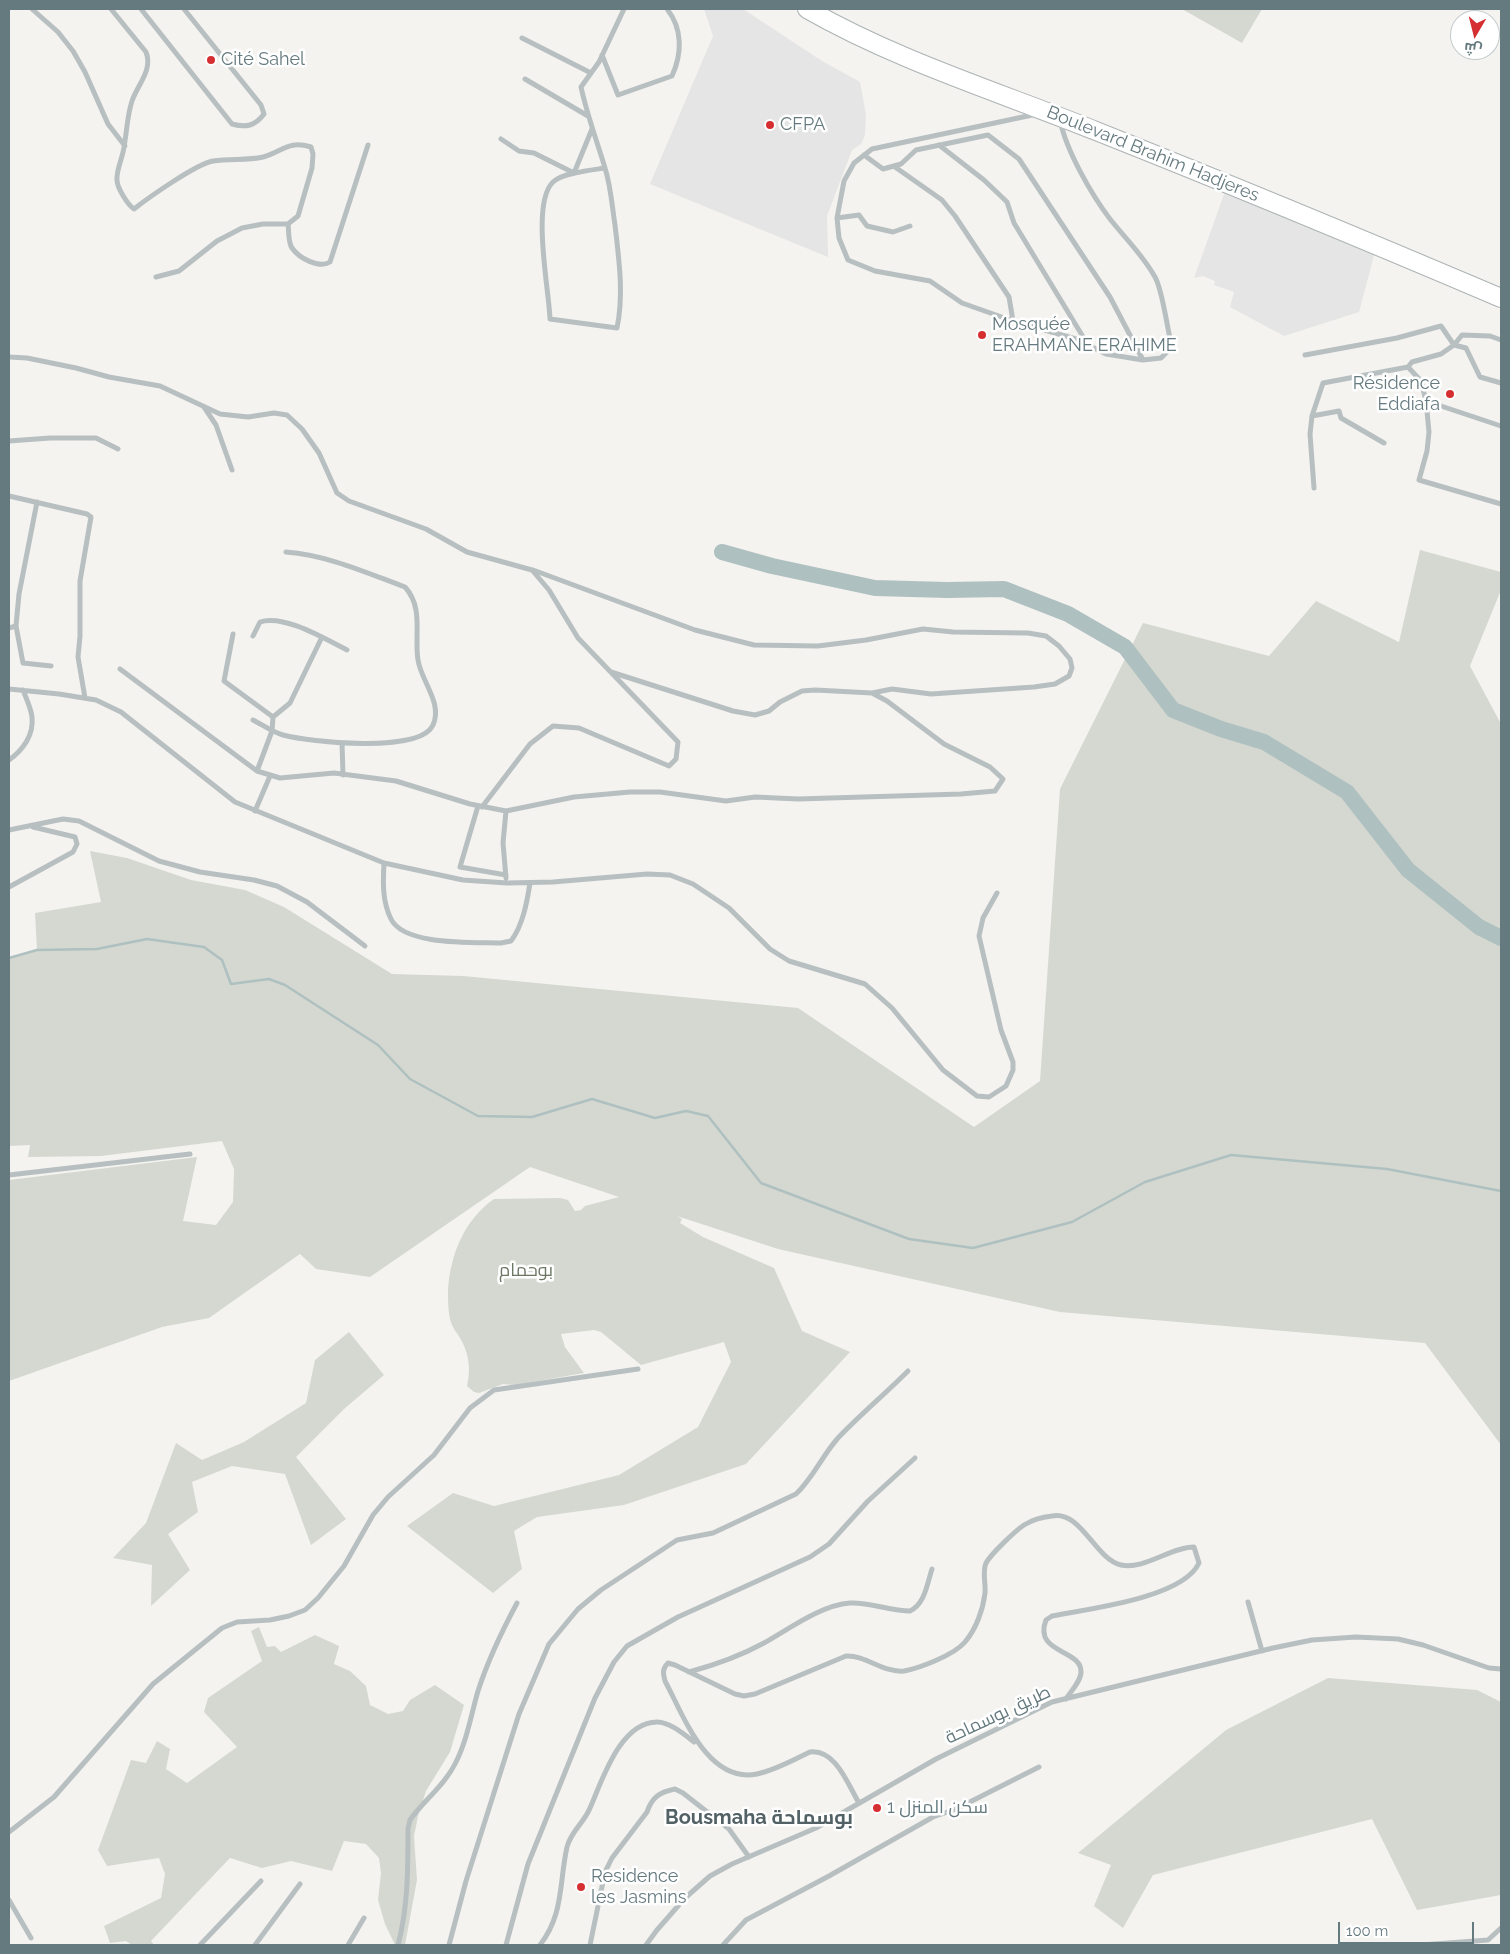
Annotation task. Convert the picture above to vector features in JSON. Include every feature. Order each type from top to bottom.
[{"type":"main road","name":"Boulevard Brahim Hadjeres","points":[[807,9],[906,57],[1051,116],[1306,215],[1501,298]]},
{"type":"main road","points":[[827,9],[1051,116],[1308,206],[1501,289]]},
{"type":"street","points":[[32,9],[58,32],[73,51],[85,72],[108,124],[124,146]]},
{"type":"street","points":[[110,9],[146,52],[149,60],[148,69],[130,107],[117,181],[128,206],[134,210],[202,165],[213,161],[265,156],[292,145],[301,144],[311,147],[313,154],[312,168],[298,216],[288,224],[263,224],[242,228],[217,241],[179,271],[156,277]]},
{"type":"street","points":[[140,9],[232,124],[242,127],[256,123],[264,114],[261,105],[184,9]]},
{"type":"street","points":[[605,168],[574,173],[553,182],[546,195],[541,218],[550,319],[617,328],[621,307],[620,262],[609,184],[605,168],[588,116],[581,87],[602,55],[624,9]]},
{"type":"street","points":[[602,55],[618,95],[672,76],[678,63],[680,37],[667,9]]},
{"type":"street","points":[[522,38],[591,73]]},
{"type":"street","points":[[525,79],[588,116]]},
{"type":"street","points":[[1051,116],[1096,198],[1109,218],[1134,247],[1156,278],[1172,347],[1161,358],[1143,360],[1106,354],[1076,339],[1013,321],[962,303],[930,281],[875,271],[848,260],[839,238],[837,218],[844,181],[854,163],[864,155],[872,149],[969,127],[1051,116]]},
{"type":"street","points":[[574,173],[592,129]]},
{"type":"street","points":[[864,155],[883,169],[895,167],[916,150],[988,135],[1019,159],[1110,297],[1143,360]]},
{"type":"street","points":[[501,139],[519,151],[534,153],[574,173]]},
{"type":"street","points":[[939,144],[984,180],[1007,202],[1014,223],[1090,347]]},
{"type":"street","points":[[288,224],[292,248],[301,256],[318,265],[325,265],[330,262],[368,145]]},
{"type":"street","points":[[895,167],[942,200],[955,216],[1009,297],[1013,321]]},
{"type":"street","points":[[837,218],[859,215],[867,226],[892,232],[910,226]]},
{"type":"street","points":[[1305,355],[1397,338],[1441,326],[1454,345],[1466,348],[1480,377],[1501,383]]},
{"type":"street","points":[[1314,488],[1310,434],[1312,416],[1323,383],[1408,367],[1412,362],[1441,354],[1454,345],[1462,335],[1490,336],[1501,340]]},
{"type":"street","points":[[9,357],[44,361],[109,377],[160,386],[220,414],[248,417],[274,413],[287,415],[302,429],[319,453],[337,493],[349,501],[426,529],[467,552],[532,570],[695,630],[754,645],[818,646],[866,640],[923,629],[953,632],[1028,633],[1046,636],[1059,646],[1070,659],[1072,668],[1069,676],[1055,684],[1034,687],[931,694],[892,689],[872,693],[802,691],[769,710],[755,715],[733,711],[611,672]]},
{"type":"street","points":[[1408,367],[1421,382],[1426,400],[1429,432],[1428,451],[1419,480],[1501,504]]},
{"type":"street","points":[[1426,400],[1501,426]]},
{"type":"street","points":[[202,405],[216,425],[232,470]]},
{"type":"street","points":[[1312,416],[1339,411],[1341,418],[1384,443]]},
{"type":"street","points":[[9,442],[50,438],[96,438],[118,449]]},
{"type":"street","points":[[9,496],[87,514],[91,517],[80,581],[78,657],[85,698]]},
{"type":"street","points":[[36,502],[19,594],[16,626],[23,663],[51,666]]},
{"type":"street","points":[[253,720],[284,735],[342,743],[398,742],[416,738],[427,733],[433,726],[435,706],[418,662],[418,624],[414,602],[405,587],[328,559],[304,553],[286,552]]},
{"type":"street","points":[[456,878],[480,806],[530,744],[553,726],[579,728],[669,766],[676,759],[678,742],[578,638],[549,590],[532,570]]},
{"type":"street","points":[[252,636],[260,622],[267,619],[283,622],[322,637],[347,650]]},
{"type":"street","points":[[9,628],[16,626]]},
{"type":"street","points":[[233,634],[224,681],[273,717]]},
{"type":"street","points":[[257,771],[272,730],[273,717],[290,704],[322,637]]},
{"type":"street","points":[[120,670],[257,771],[270,776],[280,778],[334,773],[396,782],[480,806],[506,811],[574,797],[630,792],[660,792],[726,801],[755,797],[798,799],[961,794],[995,791],[1003,779],[990,767],[944,744],[887,701],[872,693]]},
{"type":"street","points":[[9,689],[96,700],[121,712],[235,802],[384,863],[456,878],[507,883],[647,874],[670,875],[692,884],[729,908],[770,950],[788,961],[865,984],[892,1008],[943,1070],[977,1096],[989,1097],[1006,1086],[1013,1070],[1013,1062],[1000,1030],[979,936],[983,918],[997,893]]},
{"type":"street","points":[[9,760],[20,752],[31,733],[32,716],[23,690]]},
{"type":"street","points":[[342,743],[343,775]]},
{"type":"street","points":[[255,811],[270,776]]},
{"type":"street","points":[[506,811],[503,843],[507,883]]},
{"type":"street","points":[[9,830],[63,819],[79,821],[159,861],[200,872],[254,880],[277,886],[308,902],[365,946]]},
{"type":"street","points":[[9,886],[72,852],[77,844],[75,837],[30,827]]},
{"type":"street","points":[[384,863],[383,894],[391,921],[402,931],[431,940],[501,943],[512,941],[518,932],[530,883]]},
{"type":"street","points":[[460,867],[506,875]]},
{"type":"street","points":[[9,1175],[190,1154]]},
{"type":"street","points":[[9,1832],[54,1797],[153,1684],[222,1628],[238,1622],[270,1620],[290,1616],[305,1610],[344,1566],[373,1516],[388,1496],[434,1455],[470,1408],[480,1398],[494,1390],[638,1369]]},
{"type":"street","points":[[449,1945],[466,1881],[519,1714],[549,1644],[578,1609],[602,1590],[677,1540],[713,1533],[796,1494],[805,1486],[825,1454],[838,1438],[908,1371]]},
{"type":"street","points":[[506,1945],[528,1864],[596,1698],[614,1662],[627,1646],[678,1617],[810,1557],[829,1544],[868,1501],[915,1458]]},
{"type":"street","points":[[859,1804],[835,1763],[819,1751],[810,1752],[757,1774],[742,1775],[728,1770],[711,1758],[697,1743],[687,1727],[662,1673],[664,1667],[668,1664],[734,1694],[744,1696],[755,1694],[846,1656],[856,1655],[889,1670],[902,1671],[917,1668],[951,1653],[965,1643],[980,1616],[985,1593],[986,1563],[996,1551],[1023,1525],[1055,1515],[1072,1520],[1110,1560],[1121,1565],[1154,1560],[1186,1547],[1194,1547],[1199,1562],[1196,1570],[1171,1588],[1102,1607],[1052,1616],[1046,1620],[1043,1627],[1044,1636],[1050,1644],[1079,1663],[1081,1671],[1079,1679],[1066,1699]]},
{"type":"street","points":[[689,1672],[762,1644],[815,1614],[837,1606],[849,1603],[910,1611],[916,1608],[924,1596],[932,1569]]},
{"type":"street","points":[[1248,1602],[1262,1651]]},
{"type":"street","points":[[398,1945],[403,1928],[408,1888],[408,1829],[410,1820],[449,1776],[457,1762],[490,1660],[516,1603]]},
{"type":"street","name":"طريق بوسماحة","points":[[646,1945],[656,1930],[685,1898],[710,1876],[816,1828],[936,1759],[1052,1702],[1312,1640],[1356,1637],[1398,1639],[1423,1645],[1469,1662],[1501,1669]]},
{"type":"street","points":[[540,1945],[554,1923],[559,1905],[570,1836],[587,1816],[611,1760],[623,1742],[634,1731],[648,1724],[658,1722],[697,1743]]},
{"type":"street","points":[[723,1945],[746,1920],[829,1876],[933,1817],[956,1809],[1039,1767]]},
{"type":"street","points":[[590,1945],[606,1872],[612,1858],[647,1812],[650,1803],[656,1796],[675,1789],[683,1793],[729,1829],[749,1857]]},
{"type":"street","points":[[200,1945],[261,1881]]},
{"type":"street","points":[[255,1945],[300,1884]]},
{"type":"street","points":[[9,1900],[31,1938]]},
{"type":"street","points":[[348,1945],[364,1918]]},
{"type":"street","points":[[1421,1945],[1488,1940],[1501,1928]]},
{"type":"shaded area","name":"CFPA","points":[[704,9],[743,9],[822,61],[860,82],[866,115],[865,135],[861,144],[852,150],[827,216],[828,257],[650,184],[713,36]]},
{"type":"shaded area","points":[[1227,186],[1377,244],[1359,312],[1284,336],[1230,307],[1234,292],[1214,285],[1215,281],[1203,276],[1194,278]]},
{"type":"green space","points":[[1182,9],[1262,9],[1242,43]]},
{"type":"green space","name":"بوحمام","points":[[1420,550],[1501,572],[1501,590],[1470,666],[1501,724],[1501,1445],[1425,1343],[1060,1312],[778,1249],[677,1216],[682,1219],[680,1223],[703,1237],[774,1268],[802,1331],[850,1352],[746,1464],[624,1505],[537,1517],[514,1531],[522,1569],[493,1593],[407,1526],[453,1493],[494,1506],[619,1475],[698,1427],[731,1362],[724,1342],[641,1365],[601,1332],[594,1330],[561,1334],[565,1347],[584,1373],[515,1385],[503,1384],[479,1393],[474,1392],[467,1386],[469,1367],[467,1355],[451,1321],[448,1309],[448,1291],[452,1264],[460,1239],[474,1217],[494,1199],[560,1198],[568,1200],[575,1211],[581,1210],[585,1206],[619,1197],[530,1167],[370,1277],[316,1269],[300,1254],[209,1318],[162,1327],[9,1381],[9,1180],[197,1157],[183,1221],[216,1225],[233,1202],[234,1169],[222,1141],[101,1156],[28,1157],[30,1145],[9,1146],[9,958],[37,950],[35,913],[101,902],[90,851],[127,858],[191,880],[245,890],[284,907],[392,974],[463,976],[798,1008],[974,1127],[1040,1081],[1060,789],[1143,623],[1269,656],[1316,601],[1399,642]]},
{"type":"green space","points":[[349,1332],[384,1375],[344,1409],[296,1457],[346,1519],[311,1545],[285,1474],[232,1466],[192,1482],[198,1512],[168,1534],[190,1570],[151,1606],[152,1565],[113,1558],[146,1523],[176,1443],[202,1460],[244,1442],[306,1403],[315,1360]]},
{"type":"green space","points":[[259,1627],[267,1647],[275,1646],[281,1652],[315,1635],[339,1646],[334,1664],[350,1671],[366,1686],[370,1705],[388,1714],[403,1711],[410,1700],[435,1685],[464,1705],[450,1752],[426,1791],[418,1816],[414,1836],[417,1880],[405,1945],[395,1945],[385,1924],[378,1900],[381,1873],[379,1858],[366,1844],[344,1841],[332,1871],[291,1861],[262,1868],[230,1858],[151,1941],[154,1945],[132,1945],[126,1941],[110,1943],[104,1926],[161,1898],[165,1874],[159,1858],[107,1866],[98,1850],[131,1760],[146,1763],[157,1741],[170,1749],[166,1769],[187,1783],[237,1747],[204,1712],[208,1698],[262,1661],[251,1631]]},
{"type":"green space","points":[[1328,1678],[1477,1690],[1501,1702],[1501,1895],[1417,1910],[1372,1819],[1153,1875],[1123,1928],[1094,1906],[1111,1865],[1078,1853],[1226,1730]]},
{"type":"waterway","points":[[722,552],[772,566],[875,588],[1004,589],[1068,614],[1125,647],[1173,710],[1221,729],[1264,742],[1347,792],[1408,870],[1479,927],[1501,938]]},
{"type":"waterway","points":[[9,958],[37,950],[97,949],[147,939],[204,947],[222,960],[231,984],[269,979],[285,985],[378,1045],[410,1079],[478,1116],[532,1117],[592,1099],[655,1118],[686,1111],[708,1116],[761,1183],[909,1239],[973,1248],[1072,1222],[1145,1182],[1231,1155],[1387,1169],[1501,1191]]},
{"type":"place","name":"Cité Sahel","points":[[211,60]]},
{"type":"place","name":"CFPA","points":[[770,125]]},
{"type":"place","name":"Mosquée ERAHMANE ERAHIME","points":[[982,335]]},
{"type":"place","name":"Résidence Eddiafa","points":[[1450,394]]},
{"type":"place","name":"سكن المنزل 1","points":[[877,1808]]},
{"type":"place","name":"Residence les Jasmins","points":[[581,1887]]},
{"type":"district","name":"Bousmaha بوسماحة","points":[[759,1818]]}]
